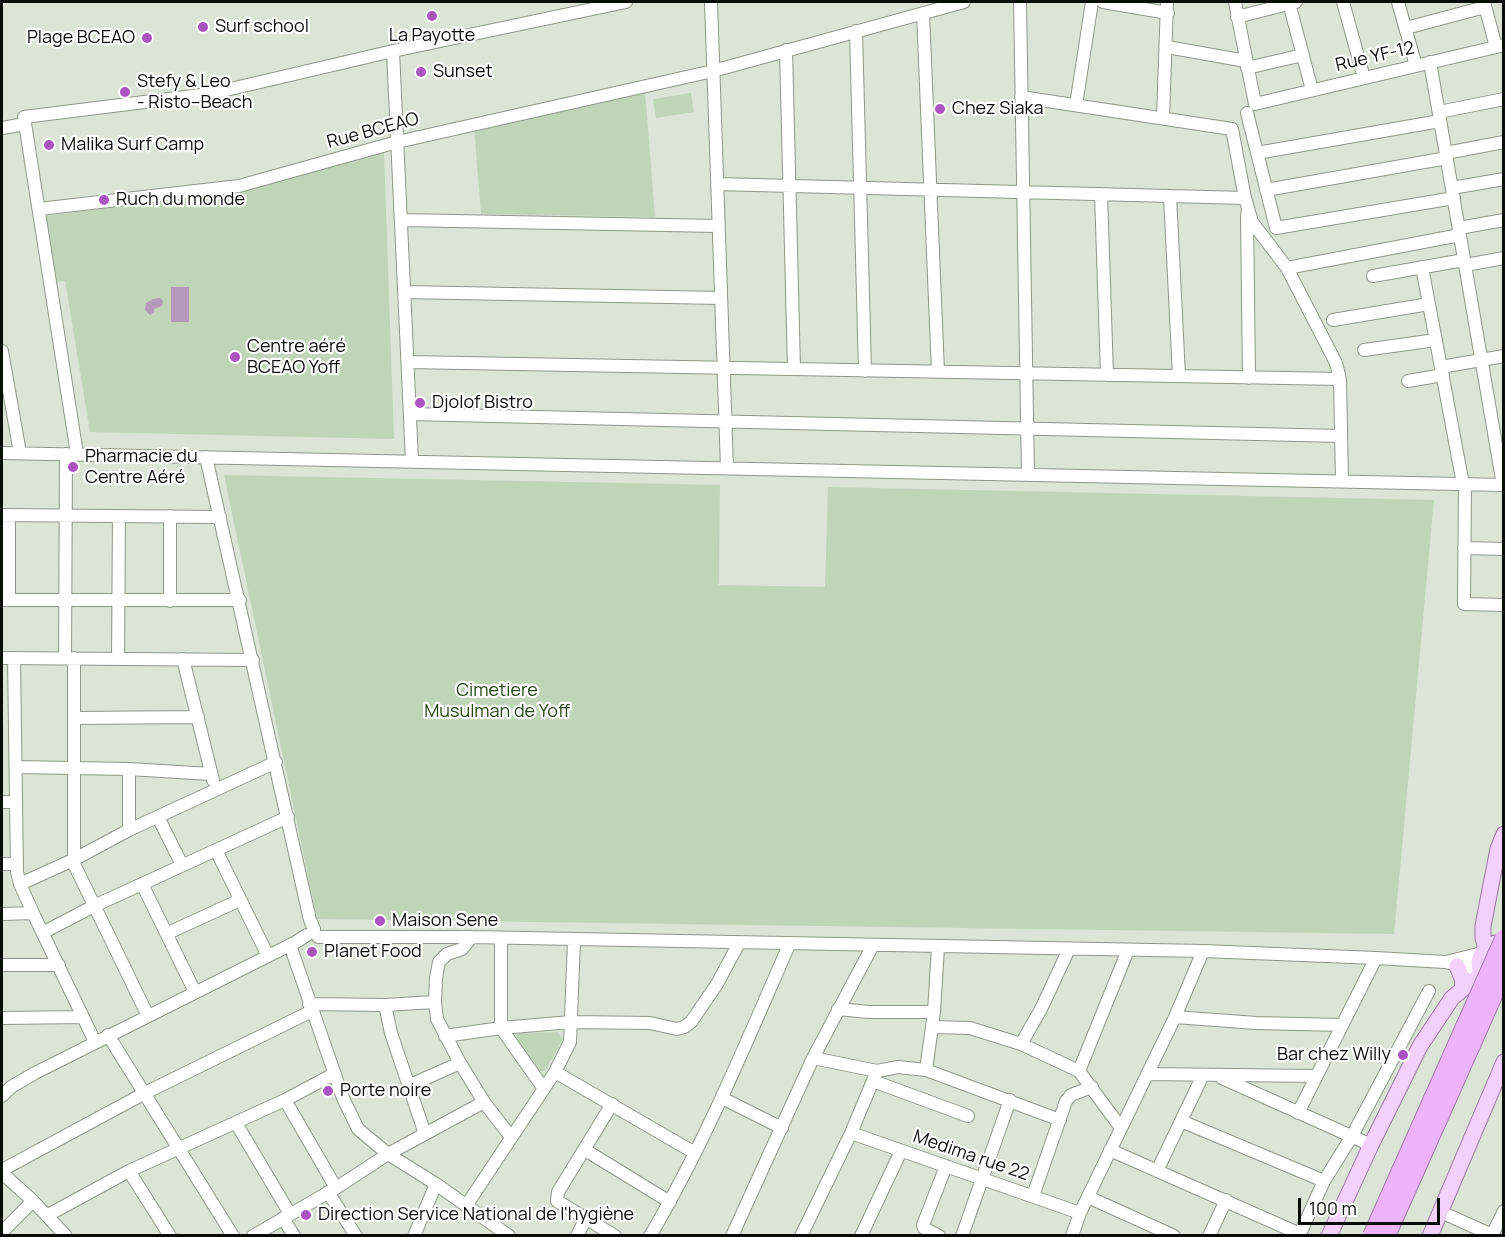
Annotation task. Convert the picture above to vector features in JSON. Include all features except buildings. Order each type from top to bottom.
[{"type":"highway","points":[[1372,1236],[1494,945]]},
{"type":"highway","points":[[1386,1236],[1494,981]]},
{"type":"main road","points":[[1494,981],[1478,964],[1494,945],[1483,932],[1498,849],[1503,834]]},
{"type":"main road","points":[[1451,964],[1462,978],[1463,987]]},
{"type":"main road","points":[[1329,1236],[1371,1144],[1420,1046],[1452,998],[1463,987],[1494,981]]},
{"type":"main road","points":[[1452,998],[1494,981]]},
{"type":"main road","points":[[1430,1236],[1503,1062]]},
{"type":"street","points":[[148,1016],[76,870],[74,860],[75,718],[66,601],[66,516],[72,454],[39,209],[24,117],[209,94],[393,51],[626,2]]},
{"type":"street","points":[[711,2],[727,468]]},
{"type":"street","name":"Rue BCEAO","points":[[39,209],[239,186],[397,142],[713,71],[964,2]]},
{"type":"street","points":[[1020,2],[1028,474]]},
{"type":"street","points":[[1076,105],[1092,2]]},
{"type":"street","points":[[1103,2],[1168,7],[1163,118]]},
{"type":"street","points":[[1235,2],[1246,64],[1257,153],[1276,228],[1453,193],[1503,179]]},
{"type":"street","points":[[1237,18],[1293,2],[1312,90]]},
{"type":"street","points":[[1343,2],[1364,78]]},
{"type":"street","points":[[1398,2],[1416,66]]},
{"type":"street","points":[[1406,28],[1485,4],[1500,46]]},
{"type":"street","points":[[923,13],[938,372]]},
{"type":"street","points":[[856,32],[865,370]]},
{"type":"street","name":"Rue YF-12","points":[[1251,108],[1312,90],[1500,46]]},
{"type":"street","points":[[1167,47],[1246,64],[1303,55]]},
{"type":"street","points":[[393,51],[412,461]]},
{"type":"street","points":[[786,51],[794,369]]},
{"type":"street","points":[[2,453],[1503,484],[1498,428],[1481,360],[1430,62]]},
{"type":"street","points":[[1022,97],[1232,129]]},
{"type":"street","points":[[1257,153],[1439,116],[1503,99]]},
{"type":"street","points":[[1232,129],[1251,108]]},
{"type":"street","points":[[2,128],[25,124]]},
{"type":"street","points":[[1232,129],[1252,222],[1287,268],[1336,363],[1340,379],[1342,481]]},
{"type":"street","points":[[1266,190],[1503,142]]},
{"type":"street","points":[[717,184],[1170,196],[1246,201]]},
{"type":"street","points":[[1101,194],[1107,375]]},
{"type":"street","points":[[1170,196],[1179,376]]},
{"type":"street","points":[[1246,201],[1249,378]]},
{"type":"street","points":[[401,220],[718,226]]},
{"type":"street","points":[[1287,268],[1503,220]]},
{"type":"street","points":[[1373,276],[1422,267],[1503,258]]},
{"type":"street","points":[[1422,267],[1464,484],[1464,604],[1503,605]]},
{"type":"street","points":[[404,292],[721,298]]},
{"type":"street","points":[[1333,320],[1429,304]]},
{"type":"street","points":[[1364,350],[1436,340]]},
{"type":"street","points":[[2,351],[5,386],[20,453]]},
{"type":"street","points":[[1408,381],[1503,356]]},
{"type":"street","points":[[408,362],[1340,379]]},
{"type":"street","points":[[410,414],[1341,436]]},
{"type":"street","points":[[206,457],[288,816],[308,934],[311,1008],[334,1074],[353,1122],[365,1136],[509,1236]]},
{"type":"street","points":[[220,517],[5,515],[5,600],[240,600]]},
{"type":"street","points":[[118,659],[119,516]]},
{"type":"street","points":[[170,516],[170,601]]},
{"type":"street","points":[[1464,548],[1503,549]]},
{"type":"street","points":[[95,1042],[20,884],[17,864],[16,746],[8,658],[253,660]]},
{"type":"street","points":[[183,659],[216,789]]},
{"type":"street","points":[[75,718],[198,717]]},
{"type":"street","points":[[2,746],[16,746]]},
{"type":"street","points":[[20,884],[74,860],[129,830],[276,762]]},
{"type":"street","points":[[16,767],[129,769],[211,774]]},
{"type":"street","points":[[129,769],[129,830]]},
{"type":"street","points":[[2,802],[16,802]]},
{"type":"street","points":[[44,932],[94,906],[288,816]]},
{"type":"street","points":[[158,817],[182,865]]},
{"type":"street","points":[[216,850],[268,956]]},
{"type":"street","points":[[2,864],[17,864]]},
{"type":"street","points":[[142,884],[195,992]]},
{"type":"street","points":[[168,933],[240,900]]},
{"type":"street","points":[[2,914],[33,913]]},
{"type":"street","points":[[2,1096],[10,1087],[35,1073],[308,934],[789,945],[1203,951],[1376,958],[1451,964],[1494,981]]},
{"type":"street","points":[[472,937],[462,949],[447,954],[439,962],[435,1002],[437,1019],[484,1102],[511,1137]]},
{"type":"street","points":[[501,938],[501,1028],[544,1089]]},
{"type":"street","points":[[466,1206],[555,1072],[570,1042],[574,940]]},
{"type":"street","points":[[445,1036],[571,1022],[650,1023],[676,1029],[684,1027],[691,1022],[717,984],[739,943]]},
{"type":"street","points":[[650,1236],[670,1202],[722,1098],[789,945]]},
{"type":"street","points":[[732,1236],[813,1058],[873,945]]},
{"type":"street","points":[[1451,964],[1494,945]]},
{"type":"street","points":[[926,1070],[934,1012],[938,947]]},
{"type":"street","points":[[1022,1044],[1069,949]]},
{"type":"street","points":[[1079,1071],[1128,950]]},
{"type":"street","points":[[1072,1236],[1080,1213],[1175,1017],[1203,951]]},
{"type":"street","points":[[1298,1113],[1376,958]]},
{"type":"street","points":[[2,966],[59,965]]},
{"type":"street","points":[[1110,1150],[1226,1200],[1299,1235],[1324,1181],[1352,1136],[1429,991]]},
{"type":"street","points":[[66,1236],[48,1215],[2,1172],[145,1093],[311,1008],[435,1002]]},
{"type":"street","points":[[385,1005],[391,1033],[425,1134]]},
{"type":"street","points":[[838,1009],[869,1012],[934,1012]]},
{"type":"street","points":[[2,1018],[83,1017]]},
{"type":"street","points":[[1175,1017],[1256,1023],[1342,1024]]},
{"type":"street","points":[[932,1027],[970,1028],[1022,1044],[1079,1071],[1121,1128]]},
{"type":"street","points":[[108,1035],[233,1236]]},
{"type":"street","points":[[813,1058],[875,1076],[968,1116]]},
{"type":"street","points":[[408,1086],[460,1063]]},
{"type":"street","points":[[801,1236],[851,1133],[875,1076],[898,1067],[926,1070],[1060,1120]]},
{"type":"street","points":[[555,1072],[695,1153]]},
{"type":"street","points":[[48,1215],[129,1171],[285,1100],[334,1074]]},
{"type":"street","points":[[1147,1074],[1316,1076]]},
{"type":"street","points":[[1158,1171],[1203,1075]]},
{"type":"street","points":[[1218,1076],[1371,1144]]},
{"type":"street","points":[[1033,1196],[1066,1101],[1071,1095],[1092,1088]]},
{"type":"street","points":[[722,1098],[782,1128]]},
{"type":"street","points":[[285,1100],[356,1236]]},
{"type":"street","points":[[962,1236],[1010,1100]]},
{"type":"street","points":[[253,1236],[388,1154],[484,1102]]},
{"type":"street","points":[[612,1104],[556,1197],[557,1202],[615,1236]]},
{"type":"street","points":[[1181,1121],[1324,1181]]},
{"type":"street","points":[[236,1123],[287,1216],[294,1236]]},
{"type":"street","name":"Medima rue 22","points":[[851,1133],[1080,1213]]},
{"type":"street","points":[[585,1150],[670,1202]]},
{"type":"street","points":[[861,1236],[901,1151]]},
{"type":"street","points":[[939,1236],[927,1230],[923,1225],[946,1166]]},
{"type":"street","points":[[129,1171],[170,1236]]},
{"type":"street","points":[[414,1236],[436,1185]]},
{"type":"street","points":[[1088,1197],[1174,1236]]},
{"type":"street","points":[[1209,1236],[1226,1200]]},
{"type":"street","points":[[2,1232],[33,1201]]},
{"type":"street","points":[[1441,1212],[1470,1231],[1493,1235],[1503,1211]]},
{"type":"street","points":[[577,1236],[586,1218]]},
{"type":"green space","points":[[645,91],[655,217],[481,214],[474,128]]},
{"type":"green space","points":[[691,93],[694,112],[656,118],[653,99]]},
{"type":"green space","name":"Centre aéré BCEAO Yoff","points":[[384,152],[394,439],[90,432],[65,281],[56,282],[46,216],[227,193]]},
{"type":"green space","name":"Cimetiere Musulman de Yoff","points":[[224,475],[720,485],[719,585],[825,587],[828,487],[1434,500],[1394,934],[317,919]]},
{"type":"green space","points":[[557,1032],[563,1039],[545,1071],[537,1071],[514,1039],[518,1033]]},
{"type":"shaded area","points":[[171,287],[189,287],[189,322],[171,322]]},
{"type":"shaded area","points":[[160,298],[163,301],[162,306],[154,309],[150,315],[145,310],[146,303]]},
{"type":"place","name":"La Payotte","points":[[432,16]]},
{"type":"place","name":"Surf school","points":[[203,27]]},
{"type":"place","name":"Plage BCEAO","points":[[147,38]]},
{"type":"place","name":"Sunset","points":[[421,72]]},
{"type":"place","name":"Stefy & Leo - Risto–Beach","points":[[125,92]]},
{"type":"place","name":"Chez Siaka","points":[[940,109]]},
{"type":"place","name":"Malika Surf Camp","points":[[49,145]]},
{"type":"place","name":"Ruch du monde","points":[[104,200]]},
{"type":"place","name":"Centre aéré BCEAO Yoff","points":[[235,357]]},
{"type":"place","name":"Djolof Bistro","points":[[420,403]]},
{"type":"place","name":"Pharmacie du Centre Aéré","points":[[73,467]]},
{"type":"place","name":"Maison Sene","points":[[380,921]]},
{"type":"place","name":"Planet Food","points":[[312,952]]},
{"type":"place","name":"Bar chez Willy","points":[[1403,1055]]},
{"type":"place","name":"Porte noire","points":[[328,1091]]},
{"type":"place","name":"Direction Service National de l'hygiène","points":[[306,1215]]}]
